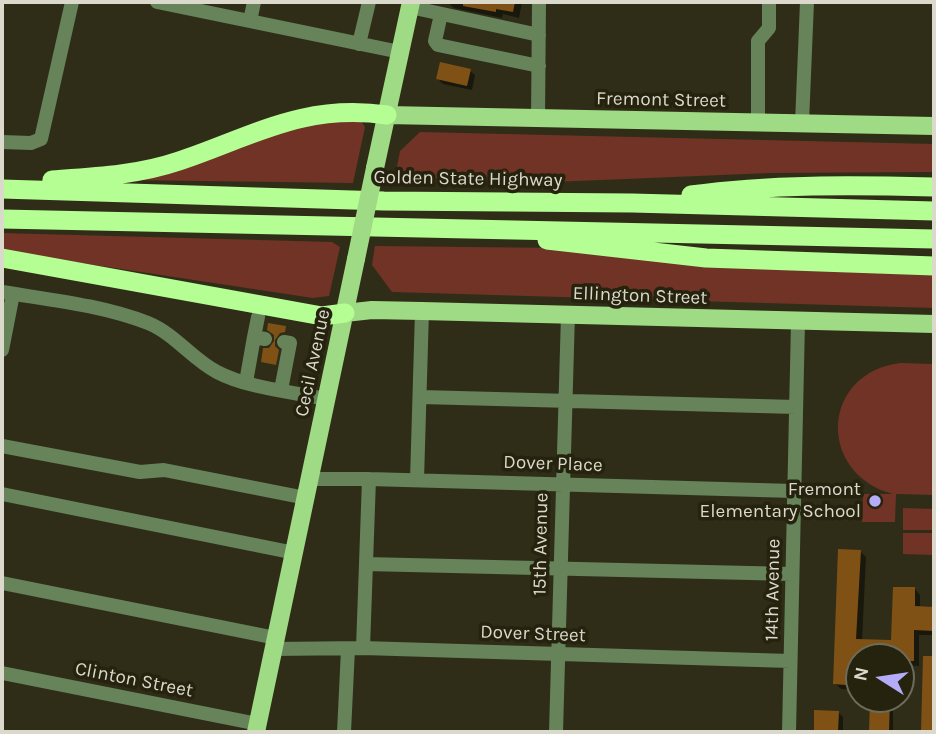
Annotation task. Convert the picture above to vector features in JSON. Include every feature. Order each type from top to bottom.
[{"type":"highway","points":[[2,183],[128,174],[178,162],[292,119],[344,112],[387,115]]},
{"type":"highway","points":[[632,204],[715,192],[850,185],[934,187]]},
{"type":"highway","name":"Golden State Highway","points":[[2,190],[384,201],[934,211]]},
{"type":"highway","points":[[2,219],[934,239]]},
{"type":"highway","points":[[480,230],[573,244],[706,258],[934,266]]},
{"type":"highway","points":[[2,258],[321,316],[345,313]]},
{"type":"main road","name":"Cecil Avenue","points":[[257,728],[411,5]]},
{"type":"main road","name":"Fremont Street","points":[[387,115],[934,126]]},
{"type":"main road","name":"Ellington Street","points":[[345,313],[372,310],[934,324]]},
{"type":"street","points":[[2,142],[31,142],[41,139],[72,2]]},
{"type":"street","points":[[157,2],[178,4],[400,52]]},
{"type":"street","points":[[250,21],[254,2]]},
{"type":"street","points":[[359,44],[369,2]]},
{"type":"street","points":[[538,119],[539,2]]},
{"type":"street","points":[[758,122],[758,41],[769,29],[769,2]]},
{"type":"street","points":[[802,123],[807,2]]},
{"type":"street","points":[[411,5],[440,14],[539,35]]},
{"type":"street","points":[[440,14],[435,41],[438,45],[539,66]]},
{"type":"street","points":[[2,350],[8,293],[109,309],[151,325],[178,340],[218,373],[246,382],[326,399]]},
{"type":"street","points":[[418,480],[422,311]]},
{"type":"street","name":"15th Avenue","points":[[556,732],[568,314]]},
{"type":"street","points":[[246,382],[260,338],[258,317]]},
{"type":"street","name":"14th Avenue","points":[[789,732],[798,322]]},
{"type":"street","points":[[281,390],[290,343],[284,342]]},
{"type":"street","points":[[421,397],[796,407]]},
{"type":"street","points":[[2,446],[140,472],[164,470],[306,498]]},
{"type":"street","name":"Dover Place","points":[[310,479],[794,491]]},
{"type":"street","points":[[344,732],[366,564],[369,479]]},
{"type":"street","points":[[2,494],[295,553]]},
{"type":"street","points":[[366,564],[792,574]]},
{"type":"street","name":"Dover Street","points":[[2,583],[275,644],[790,661]]},
{"type":"street","name":"Clinton Street","points":[[2,673],[257,728]]},
{"type":"shaded area","points":[[361,121],[365,127],[353,183],[126,180],[293,124]]},
{"type":"shaded area","points":[[420,132],[934,144],[934,172],[770,173],[528,183],[394,182],[400,151]]},
{"type":"shaded area","points":[[2,233],[332,242],[340,247],[329,296],[313,298],[2,251]]},
{"type":"shaded area","points":[[375,246],[564,248],[934,274],[934,308],[392,292],[372,265]]},
{"type":"shaded area","points":[[901,363],[934,364],[934,495],[896,494],[895,522],[862,522],[863,494],[893,494],[868,483],[851,466],[841,446],[838,424],[843,403],[855,384],[875,370]]},
{"type":"shaded area","points":[[903,508],[934,509],[934,530],[903,530]]},
{"type":"shaded area","points":[[903,533],[934,533],[934,555],[903,554]]},
{"type":"building","points":[[463,2],[515,2],[513,12],[496,9],[496,12],[463,6]]},
{"type":"building","points":[[440,62],[471,69],[467,86],[436,79]]},
{"type":"building","points":[[268,323],[286,326],[285,332],[280,333],[275,340],[275,346],[279,350],[276,365],[261,362],[263,348],[269,348],[274,341],[274,335],[267,330]]},
{"type":"building","points":[[838,549],[861,550],[856,639],[891,640],[893,587],[915,587],[915,606],[934,607],[934,631],[914,630],[914,643],[845,643],[845,685],[833,684]]},
{"type":"building","points":[[923,656],[934,656],[934,732],[921,732]]},
{"type":"building","points":[[814,710],[839,711],[838,732],[814,732]]},
{"type":"building","points":[[870,713],[890,713],[889,732],[869,732]]},
{"type":"place","name":"Fremont Elementary School","points":[[875,501]]}]
